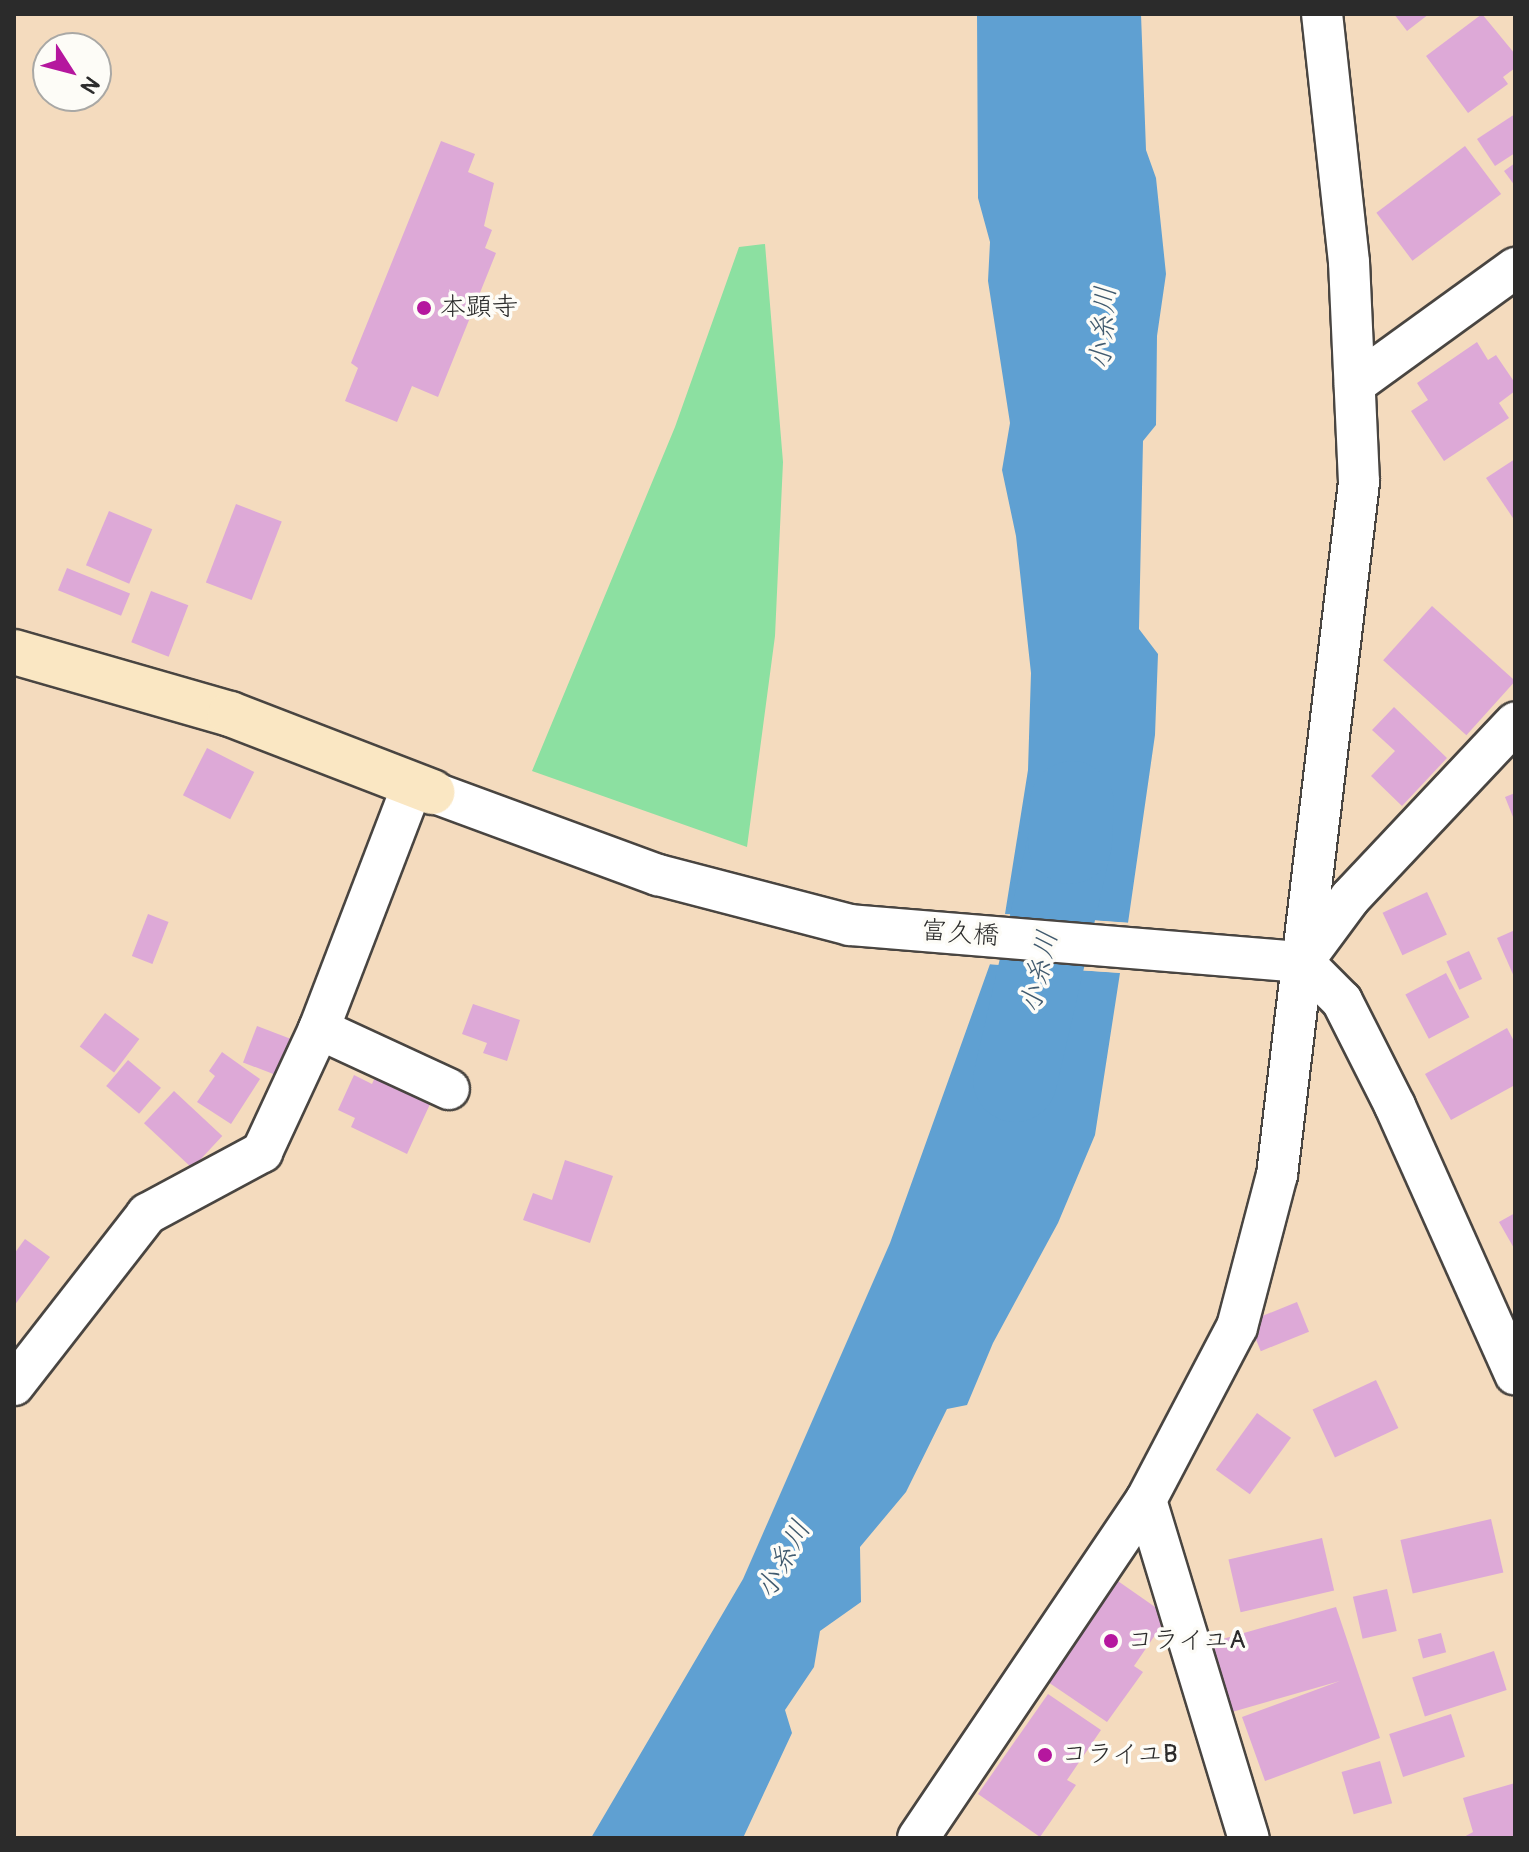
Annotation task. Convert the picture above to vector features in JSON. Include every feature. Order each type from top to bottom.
[{"type":"street","points":[[926,1835],[1146,1500],[1237,1327],[1277,1175],[1359,482],[1349,262],[1322,14]]},
{"type":"street","points":[[1355,384],[1515,268]]},
{"type":"street","points":[[14,652],[230,714],[422,788],[319,1029],[262,1152],[147,1214],[14,1385]]},
{"type":"street","points":[[1303,962],[1350,898],[1515,723]]},
{"type":"street","name":"富久橋","points":[[422,788],[658,875],[850,925],[1303,962]]},
{"type":"street","points":[[1303,962],[1342,1001],[1395,1106],[1515,1374]]},
{"type":"street","points":[[319,1029],[449,1089]]},
{"type":"street","points":[[1146,1500],[1249,1838]]},
{"type":"green space","points":[[765,244],[783,462],[775,636],[747,847],[532,771],[675,427],[739,247]]},
{"type":"water","points":[[977,14],[1141,14],[1146,150],[1156,178],[1166,274],[1157,336],[1156,425],[1143,441],[1139,629],[1158,654],[1155,735],[1128,923],[1005,914],[1028,770],[1031,673],[1016,536],[1002,470],[1010,423],[988,281],[990,242],[978,198]]},
{"type":"water","points":[[990,964],[1120,973],[1095,1135],[1058,1223],[993,1343],[967,1405],[947,1409],[906,1492],[860,1547],[861,1602],[820,1631],[814,1667],[785,1710],[792,1733],[743,1838],[591,1838],[743,1579],[890,1243]]},
{"type":"pier","points":[[1001,914],[1005,914],[1132,923],[1127,927]]},
{"type":"pier","points":[[991,960],[1121,969],[1124,973],[986,964]]},
{"type":"building","points":[[1394,14],[1429,14],[1407,31]]},
{"type":"building","points":[[1482,14],[1515,54],[1515,68],[1503,77],[1508,84],[1468,113],[1426,56]]},
{"type":"building","points":[[1515,114],[1515,153],[1495,166],[1477,139]]},
{"type":"building","name":"本顕寺","points":[[441,141],[475,154],[468,172],[494,183],[484,226],[492,230],[485,248],[496,253],[438,397],[412,386],[397,422],[345,401],[358,368],[351,363]]},
{"type":"building","points":[[1465,146],[1501,194],[1412,261],[1376,213]]},
{"type":"building","points":[[1515,163],[1515,186],[1504,171]]},
{"type":"building","points":[[1477,342],[1488,360],[1496,355],[1515,383],[1515,391],[1499,403],[1509,418],[1444,461],[1411,411],[1428,400],[1417,383]]},
{"type":"building","points":[[1515,459],[1515,521],[1486,478]]},
{"type":"building","points":[[236,504],[282,522],[252,600],[206,582]]},
{"type":"building","points":[[109,511],[152,529],[129,584],[86,565]]},
{"type":"building","points":[[67,568],[130,593],[121,616],[58,590]]},
{"type":"building","points":[[151,591],[188,605],[169,657],[131,642]]},
{"type":"building","points":[[1432,606],[1515,681],[1466,735],[1383,660]]},
{"type":"building","points":[[1394,707],[1447,758],[1402,806],[1371,776],[1395,751],[1372,730]]},
{"type":"building","points":[[207,748],[254,772],[230,819],[183,795]]},
{"type":"building","points":[[1515,793],[1515,822],[1505,797]]},
{"type":"building","points":[[1427,892],[1447,935],[1402,955],[1383,913]]},
{"type":"building","points":[[148,914],[169,922],[152,964],[132,956]]},
{"type":"building","points":[[1515,930],[1515,979],[1497,938]]},
{"type":"building","points":[[1469,951],[1482,979],[1459,990],[1446,962]]},
{"type":"building","points":[[1446,973],[1469,1017],[1429,1039],[1405,995]]},
{"type":"building","points":[[473,1004],[520,1020],[507,1061],[483,1053],[487,1043],[462,1034]]},
{"type":"building","points":[[105,1013],[139,1039],[114,1072],[80,1047]]},
{"type":"building","points":[[257,1026],[301,1043],[287,1079],[243,1062]]},
{"type":"building","points":[[1507,1028],[1515,1043],[1515,1085],[1451,1120],[1425,1074]]},
{"type":"building","points":[[222,1052],[260,1079],[231,1124],[197,1102],[215,1076],[209,1071]]},
{"type":"building","points":[[128,1060],[161,1088],[139,1114],[106,1086]]},
{"type":"building","points":[[354,1075],[372,1084],[376,1075],[431,1102],[407,1154],[351,1127],[355,1118],[338,1110]]},
{"type":"building","points":[[174,1091],[222,1136],[192,1168],[144,1123]]},
{"type":"building","points":[[565,1160],[613,1176],[590,1243],[523,1220],[533,1193],[552,1200]]},
{"type":"building","points":[[1515,1213],[1515,1250],[1499,1222]]},
{"type":"building","points":[[25,1239],[50,1257],[14,1306],[14,1254]]},
{"type":"building","points":[[1297,1302],[1309,1332],[1261,1351],[1249,1321]]},
{"type":"building","points":[[1376,1380],[1398,1428],[1335,1458],[1313,1410]]},
{"type":"building","points":[[1257,1413],[1291,1438],[1250,1494],[1216,1470]]},
{"type":"building","points":[[1491,1519],[1503,1573],[1413,1594],[1400,1540]]},
{"type":"building","points":[[1322,1538],[1334,1591],[1241,1612],[1228,1560]]},
{"type":"building","name":"コライユA","points":[[1115,1579],[1168,1616],[1134,1666],[1143,1672],[1107,1722],[1045,1680]]},
{"type":"building","points":[[1387,1589],[1397,1631],[1363,1639],[1353,1597]]},
{"type":"building","points":[[1336,1607],[1380,1738],[1265,1781],[1242,1717],[1340,1681],[1232,1712],[1212,1642]]},
{"type":"building","points":[[1441,1633],[1446,1652],[1423,1659],[1418,1639]]},
{"type":"building","points":[[1494,1651],[1507,1690],[1425,1717],[1412,1678]]},
{"type":"building","name":"コライユB","points":[[1048,1694],[1101,1730],[1067,1780],[1076,1785],[1040,1837],[978,1794]]},
{"type":"building","points":[[1451,1714],[1465,1757],[1403,1777],[1389,1734]]},
{"type":"building","points":[[1380,1761],[1392,1803],[1354,1814],[1342,1772]]},
{"type":"building","points":[[1515,1783],[1515,1838],[1462,1838],[1473,1832],[1463,1798]]},
{"type":"waterway","name":"小糸川","points":[[1015,1080],[1070,842],[1072,803]]},
{"type":"place","name":"本顕寺","points":[[424,308]]},
{"type":"place","name":"コライユA","points":[[1111,1641]]},
{"type":"place","name":"コライユB","points":[[1045,1755]]}]
